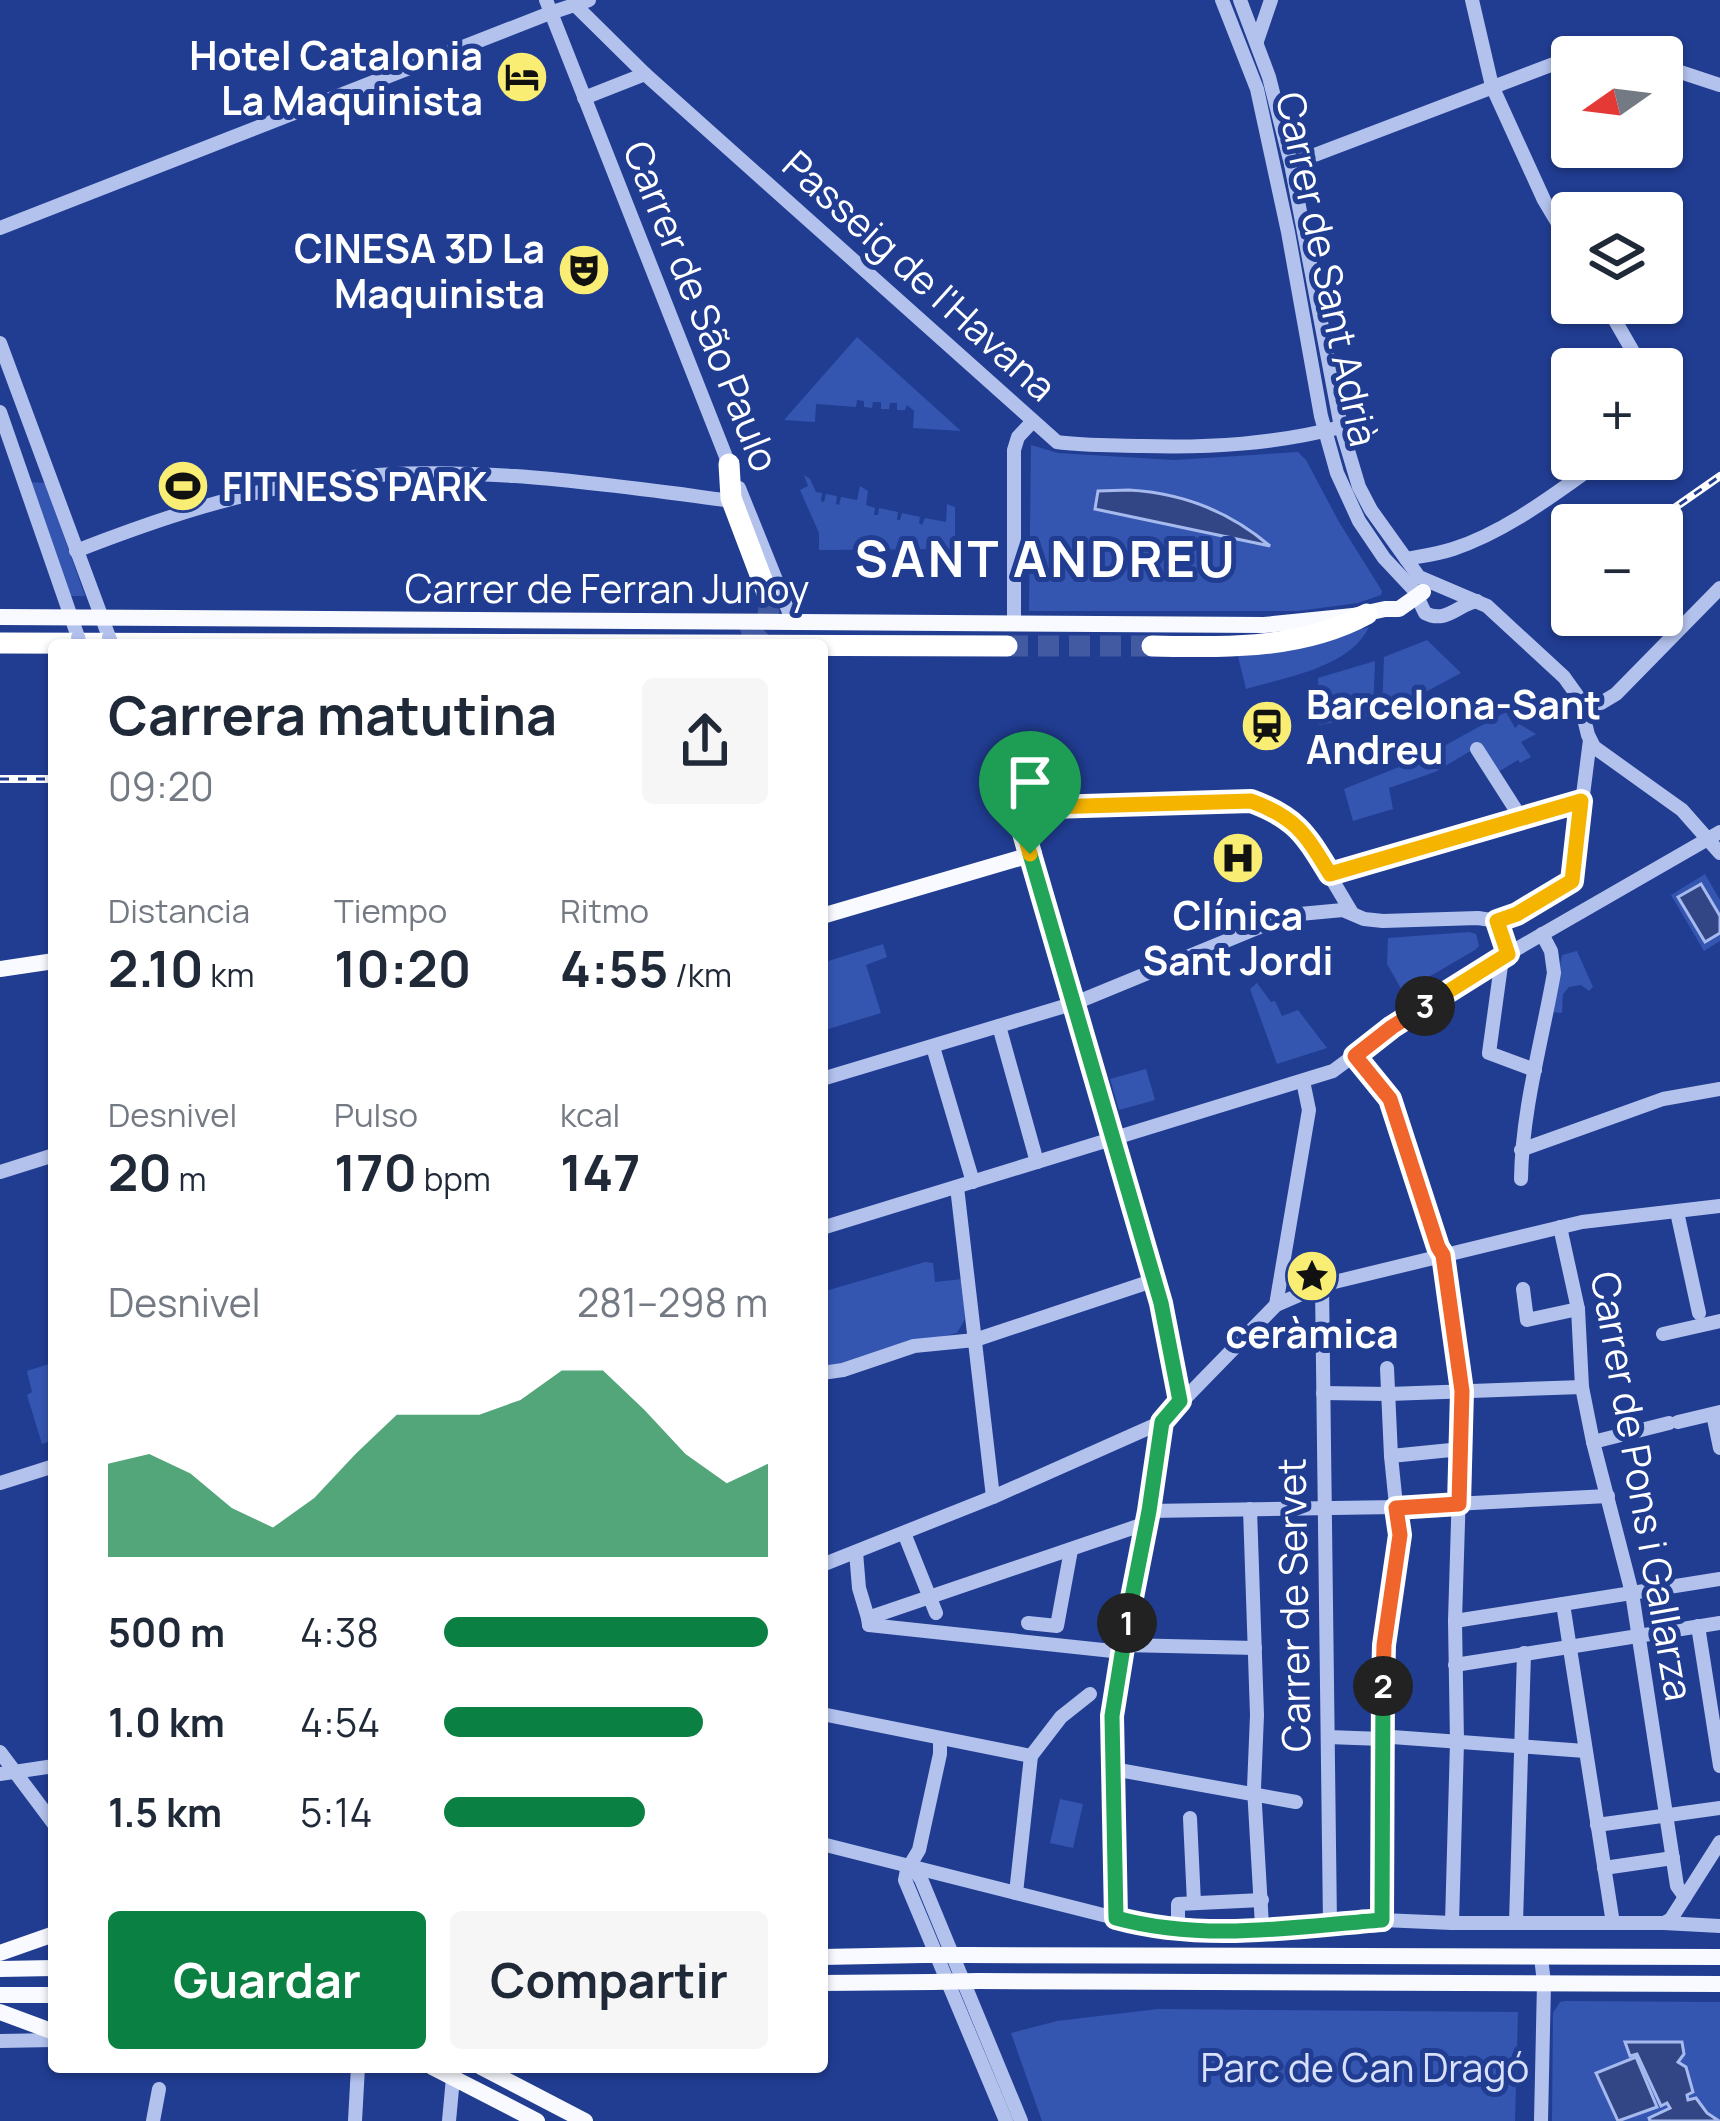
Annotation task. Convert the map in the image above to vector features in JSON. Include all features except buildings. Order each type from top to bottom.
[{"type":"highway","points":[[729,464],[767,593]]},
{"type":"highway","points":[[1152,646],[1285,641],[1329,632],[1376,611]]},
{"type":"highway","points":[[826,639],[1011,635]]},
{"type":"highway","points":[[0,643],[48,643]]},
{"type":"main road","name":"Carrer de Ferran Junoy","points":[[0,617],[793,622],[1011,635],[1264,625],[1401,608],[1430,594]]},
{"type":"main road","points":[[828,914],[1030,854]]},
{"type":"main road","points":[[0,969],[48,962]]},
{"type":"main road","points":[[0,1953],[48,1933]]},
{"type":"main road","points":[[828,1957],[1720,1957]]},
{"type":"main road","points":[[0,1969],[48,1968]]},
{"type":"main road","points":[[828,1982],[1720,1984]]},
{"type":"main road","points":[[0,1995],[48,1995]]},
{"type":"main road","points":[[0,2012],[48,2033]]},
{"type":"main road","points":[[449,2073],[537,2121]]},
{"type":"main road","points":[[493,2073],[585,2121]]},
{"type":"street","name":"Carrer de Sant Adrià","points":[[1222,0],[1246,56],[1266,127],[1324,431],[1359,521],[1403,581],[1430,594],[1478,601],[1525,640],[1576,692],[1590,740]]},
{"type":"street","name":"Carrer de Sant Adrià","points":[[1240,0],[1257,41],[1291,164],[1341,427],[1359,487],[1430,594]]},
{"type":"street","points":[[1257,41],[1271,0]]},
{"type":"street","points":[[1472,0],[1492,86],[1551,212]]},
{"type":"street","name":"Passeig de l'Havana","points":[[582,3],[646,74],[1057,442],[1240,445],[1341,427]]},
{"type":"street","points":[[0,228],[548,6],[582,3]]},
{"type":"street","name":"Carrer de São Paulo","points":[[548,6],[729,464]]},
{"type":"street","points":[[1291,164],[1551,65]]},
{"type":"street","points":[[1683,73],[1720,85]]},
{"type":"street","points":[[584,98],[646,74]]},
{"type":"street","points":[[0,343],[109,639]]},
{"type":"street","points":[[0,412],[78,639]]},
{"type":"street","points":[[1011,635],[1014,450],[1031,422]]},
{"type":"street","points":[[76,551],[224,501],[364,476],[540,477],[725,500],[736,496]]},
{"type":"street","points":[[1406,559],[1471,542],[1575,480]]},
{"type":"street","name":"Carrer de São Paulo","points":[[736,496],[793,622]]},
{"type":"street","points":[[1376,611],[1402,593],[1403,581]]},
{"type":"street","points":[[1581,706],[1601,703],[1616,694],[1720,588]]},
{"type":"street","points":[[1455,608],[1456,596],[1430,594],[1425,614],[1448,616],[1455,608],[1478,601]]},
{"type":"street","points":[[1590,740],[1572,881],[1591,906]]},
{"type":"street","points":[[1590,740],[1716,831],[1720,853]]},
{"type":"street","points":[[1477,749],[1521,818]]},
{"type":"street","points":[[1180,1401],[1154,1280],[1017,808],[1251,801],[1302,829],[1352,914]]},
{"type":"street","points":[[1330,874],[1581,801]]},
{"type":"street","points":[[828,1226],[1333,1071],[1392,1027],[1505,956],[1716,831]]},
{"type":"street","points":[[828,1077],[1075,1003],[1289,915],[1329,909],[1383,921],[1497,921],[1572,881]]},
{"type":"street","points":[[1497,921],[1505,956],[1490,1053],[1535,1070]]},
{"type":"street","points":[[1521,1179],[1521,1150],[1554,973],[1551,951],[1542,934]]},
{"type":"street","points":[[999,1026],[1037,1162]]},
{"type":"street","points":[[933,1047],[973,1182]]},
{"type":"street","points":[[1355,1056],[1390,1099],[1443,1255],[1462,1391],[1452,1923]]},
{"type":"street","points":[[1276,1305],[1309,1110],[1303,1081]]},
{"type":"street","points":[[1521,1150],[1663,1099],[1720,1089]]},
{"type":"street","points":[[0,1172],[48,1157]]},
{"type":"street","points":[[957,1187],[993,1497]]},
{"type":"street","points":[[828,1562],[993,1497],[1162,1422],[1276,1305],[1322,1285],[1560,1227],[1720,1206]]},
{"type":"street","points":[[1677,1212],[1701,1320]]},
{"type":"street","name":"Carrer de Pons i Gallarza","points":[[1560,1227],[1578,1309],[1582,1387],[1632,1592],[1677,1886],[1685,1897]]},
{"type":"street","points":[[828,1372],[914,1346],[975,1340],[1154,1280]]},
{"type":"street","name":"Carrer de Servet","points":[[1322,1285],[1330,1924]]},
{"type":"street","points":[[1523,1289],[1528,1320],[1578,1309]]},
{"type":"street","points":[[1663,1334],[1701,1320],[1720,1321]]},
{"type":"street","points":[[1382,1920],[1384,1645],[1400,1535],[1387,1368]]},
{"type":"street","points":[[1323,1393],[1582,1387]]},
{"type":"street","points":[[1593,1442],[1717,1413],[1720,1448]]},
{"type":"street","points":[[1116,1918],[1112,1716],[1162,1422]]},
{"type":"street","points":[[1391,1456],[1461,1449]]},
{"type":"street","points":[[0,1483],[48,1468]]},
{"type":"street","points":[[868,1618],[1071,1550],[1148,1517],[1608,1496]]},
{"type":"street","points":[[1250,1509],[1255,1794],[1266,1931]]},
{"type":"street","points":[[904,1533],[935,1612]]},
{"type":"street","points":[[1028,1623],[1057,1626],[1071,1550]]},
{"type":"street","points":[[856,1552],[869,1625],[1123,1648],[1255,1648]]},
{"type":"street","points":[[1455,1621],[1720,1579]]},
{"type":"street","points":[[1563,1604],[1612,1917],[1609,1923]]},
{"type":"street","points":[[1455,1665],[1720,1623]]},
{"type":"street","points":[[1698,1626],[1716,1711],[1720,1766]]},
{"type":"street","points":[[1516,1923],[1524,1653]]},
{"type":"street","points":[[1016,1893],[1030,1756],[1061,1718],[1090,1694]]},
{"type":"street","points":[[828,1715],[1030,1756]]},
{"type":"street","points":[[1328,1737],[1585,1751]]},
{"type":"street","points":[[940,1739],[919,1850],[905,1874],[1006,2121]]},
{"type":"street","points":[[0,1752],[7,1773],[48,1817]]},
{"type":"street","points":[[7,1773],[48,1767]]},
{"type":"street","points":[[1113,1769],[1296,1802]]},
{"type":"street","points":[[1597,1825],[1720,1808]]},
{"type":"street","points":[[1190,1818],[1194,1903]]},
{"type":"street","points":[[1664,1923],[1720,1842]]},
{"type":"street","points":[[828,1845],[1175,1930],[1266,1931],[1382,1920],[1720,1926]]},
{"type":"street","points":[[1604,1868],[1673,1858]]},
{"type":"street","points":[[910,1865],[920,1876],[1021,2121]]},
{"type":"street","points":[[1175,1930],[1178,1904],[1262,1900]]},
{"type":"street","points":[[1540,1957],[1544,1983],[1541,2121]]},
{"type":"street","points":[[0,2041],[48,2037]]},
{"type":"street","points":[[355,2121],[358,2073]]},
{"type":"street","points":[[443,2073],[449,2121]]},
{"type":"street","points":[[153,2121],[159,2090]]},
{"type":"green space","points":[[857,337],[961,431],[913,428],[914,411],[907,405],[905,410],[897,410],[897,403],[881,409],[881,402],[873,402],[872,408],[857,400],[856,407],[816,404],[815,422],[784,420]]},
{"type":"green space","points":[[1031,445],[1058,453],[1174,460],[1298,452],[1381,595],[1298,611],[1029,611]]},
{"type":"green space","points":[[804,475],[822,493],[821,501],[826,494],[837,496],[839,505],[841,497],[857,500],[860,486],[868,491],[866,505],[875,508],[874,515],[879,508],[898,512],[897,520],[902,513],[920,517],[922,525],[925,518],[946,522],[947,504],[955,507],[955,549],[819,550],[819,533],[800,490],[808,486]]},
{"type":"green space","points":[[30,482],[45,483],[85,596],[70,596]]},
{"type":"green space","points":[[1369,627],[1360,641],[1332,661],[1246,689],[1237,652],[1324,640]]},
{"type":"green space","points":[[1427,640],[1461,673],[1382,712],[1384,657]]},
{"type":"green space","points":[[1375,661],[1373,715],[1319,725],[1318,678]]},
{"type":"green space","points":[[1506,712],[1515,728],[1519,724],[1536,734],[1521,742],[1531,757],[1498,772],[1479,746],[1435,772],[1389,788],[1393,809],[1353,821],[1344,789],[1424,757]]},
{"type":"green space","points":[[1705,874],[1720,900],[1720,916],[1701,884],[1705,941],[1720,933],[1720,941],[1704,951],[1671,895]]},
{"type":"green space","points":[[1476,934],[1479,946],[1475,950],[1403,992],[1387,964],[1388,938]]},
{"type":"green space","points":[[883,944],[887,957],[866,965],[881,1013],[828,1029],[828,961]]},
{"type":"green space","points":[[1577,951],[1593,987],[1589,991],[1581,985],[1569,987],[1563,994],[1562,1013],[1551,1012],[1562,955]]},
{"type":"green space","points":[[1257,983],[1282,1016],[1298,1010],[1327,1048],[1277,1064],[1250,989]]},
{"type":"green space","points":[[1146,1069],[1155,1100],[1119,1110],[1110,1079]]},
{"type":"green space","points":[[933,1263],[935,1282],[962,1279],[965,1319],[957,1333],[828,1370],[828,1290]]},
{"type":"green space","points":[[48,1364],[48,1442],[42,1444],[27,1395],[32,1392],[27,1371]]},
{"type":"green space","points":[[1060,1799],[1083,1804],[1073,1848],[1050,1843]]},
{"type":"green space","name":"Parc de Can Dragó","points":[[1565,2001],[1720,2002],[1720,2121],[1552,2121],[1553,2013]]},
{"type":"green space","name":"Parc de Can Dragó","points":[[1158,2009],[1518,2012],[1515,2121],[1042,2121],[1011,2033],[1057,2021]]},
{"type":"shaded area","points":[[1129,490],[1204,506],[1270,546],[1095,509],[1098,491]]},
{"type":"shaded area","points":[[1701,884],[1720,916],[1720,933],[1705,942],[1678,897]]},
{"type":"shaded area","points":[[1625,2042],[1682,2042],[1684,2054],[1678,2062],[1686,2067],[1693,2092],[1688,2100],[1696,2098],[1719,2121],[1650,2121],[1670,2108],[1667,2103],[1661,2106],[1637,2054],[1630,2056]]},
{"type":"shaded area","points":[[1636,2057],[1657,2107],[1618,2121],[1596,2073]]},
{"type":"tunnel","points":[[743,638],[766,621],[767,593]]},
{"type":"tunnel","points":[[1007,646],[1152,646]]},
{"type":"railway","points":[[1680,504],[1720,476]]},
{"type":"railway","points":[[0,779],[48,779]]},
{"type":"place","name":"Hotel Catalonia La Maquinista","points":[[522,77]]},
{"type":"place","name":"CINESA 3D La Maquinista","points":[[584,270]]},
{"type":"place","name":"FITNESS PARK","points":[[183,486]]},
{"type":"place","name":"Barcelona-Sant Andreu","points":[[1267,726]]},
{"type":"place","name":"Clínica Sant Jordi","points":[[1238,858]]},
{"type":"place","name":"ceràmica","points":[[1312,1276]]},
{"type":"district","name":"SANT ANDREU","points":[[1046,557]]},
{"type":"route","points":[[1251,801],[1302,829],[1330,874],[1581,801],[1572,881],[1497,921],[1508,954],[1392,1027],[1355,1056],[1390,1099],[1443,1255],[1462,1391],[1459,1504],[1396,1508],[1400,1535],[1384,1645],[1382,1920],[1249,1932],[1184,1931],[1116,1918],[1112,1716],[1162,1422],[1180,1401],[1161,1303],[1030,854],[1017,808],[1251,801]]}]
